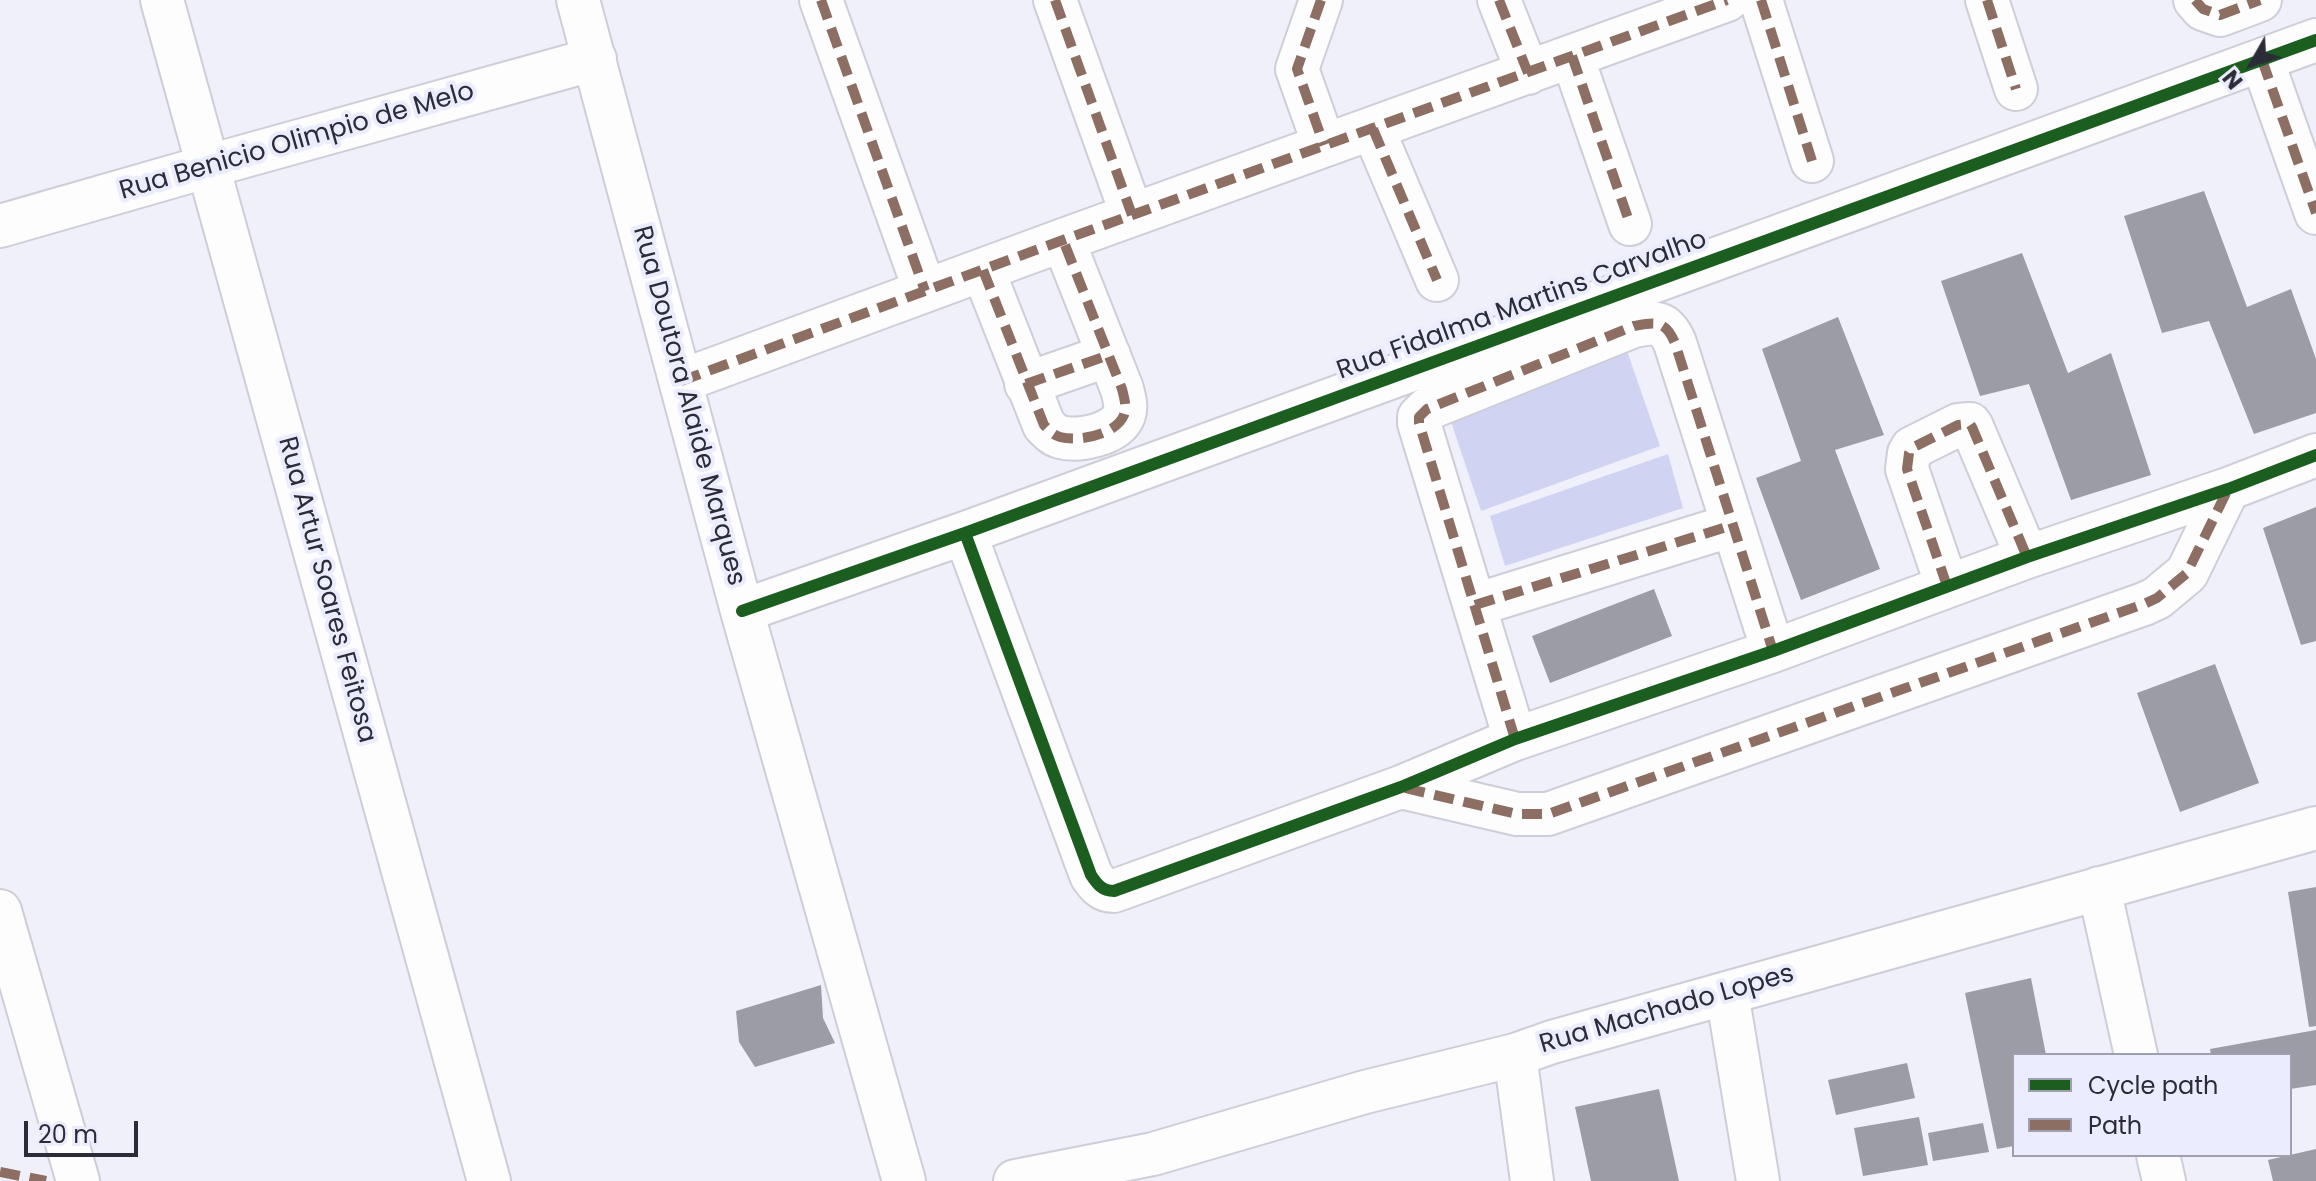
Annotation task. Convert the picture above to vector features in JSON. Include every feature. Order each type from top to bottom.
[{"type":"street","name":"Rua Artur Soares Feitosa","points":[[162,0],[489,1181]]},
{"type":"street","name":"Rua Doutora Alaide Marques","points":[[578,0],[742,611],[904,1181]]},
{"type":"street","points":[[821,0],[925,291]]},
{"type":"street","points":[[1055,0],[1132,215]]},
{"type":"street","points":[[1321,0],[1297,69],[1324,145]]},
{"type":"street","points":[[1499,0],[1528,73]]},
{"type":"street","points":[[1761,0],[1812,161]]},
{"type":"street","points":[[1987,0],[2016,89]]},
{"type":"street","points":[[2195,0],[2203,9],[2220,15],[2260,0]]},
{"type":"street","points":[[681,381],[1528,73],[1708,3]]},
{"type":"street","name":"Rua Fidalma Martins Carvalho","points":[[742,611],[965,533],[2316,40]]},
{"type":"street","points":[[1572,56],[1630,224]]},
{"type":"street","name":"Rua Benicio Olimpio de Melo","points":[[0,226],[595,59]]},
{"type":"street","points":[[2262,60],[2316,213]]},
{"type":"street","points":[[1373,129],[1437,280]]},
{"type":"street","points":[[983,270],[1044,425],[1061,437],[1100,434],[1124,416],[1125,404],[1122,389],[1063,240]]},
{"type":"street","points":[[1515,739],[1419,417],[1427,409],[1634,326],[1654,322],[1669,330],[1773,651]]},
{"type":"street","points":[[1026,384],[1109,355]]},
{"type":"street","points":[[1947,586],[1907,469],[1912,448],[1958,425],[1970,424],[1972,427],[2027,557]]},
{"type":"street","points":[[965,533],[1091,875],[1099,886],[1108,891],[1401,787],[1515,739],[1773,651],[2316,455]]},
{"type":"street","points":[[1401,787],[1517,814],[1548,814],[2144,604],[2157,598],[2187,573],[2228,489]]},
{"type":"street","points":[[1475,605],[1733,525]]},
{"type":"street","name":"Rua Machado Lopes","points":[[1015,1181],[1153,1154],[1365,1092],[1515,1055],[2316,828]]},
{"type":"street","points":[[2099,888],[2136,1053]]},
{"type":"street","points":[[0,911],[78,1181]]},
{"type":"street","points":[[1727,993],[1758,1181]]},
{"type":"street","points":[[1515,1055],[1532,1181]]},
{"type":"street","points":[[2158,1157],[2164,1181]]},
{"type":"shaded area","points":[[1626,348],[1660,446],[1481,511],[1448,413]]},
{"type":"shaded area","points":[[1668,454],[1683,508],[1505,566],[1490,516]]},
{"type":"building","points":[[2204,191],[2247,307],[2291,289],[2316,359],[2316,413],[2254,434],[2209,321],[2162,333],[2124,216]]},
{"type":"building","points":[[2022,253],[2068,373],[2111,353],[2151,475],[2071,500],[2029,384],[1980,396],[1941,281]]},
{"type":"building","points":[[1838,317],[1884,435],[1835,450],[1880,569],[1801,600],[1756,478],[1801,461],[1762,349]]},
{"type":"building","points":[[2316,507],[2316,641],[2301,645],[2263,528]]},
{"type":"building","points":[[1654,589],[1672,636],[1550,683],[1532,636]]},
{"type":"building","points":[[2215,664],[2259,783],[2180,812],[2137,693]]},
{"type":"building","points":[[2316,887],[2316,1026],[2309,1027],[2288,892]]},
{"type":"building","points":[[2031,978],[2046,1053],[2012,1053],[2012,1146],[1997,1149],[1965,993]]},
{"type":"building","points":[[821,985],[823,1018],[835,1043],[755,1067],[739,1042],[736,1011]]},
{"type":"building","points":[[2316,1030],[2316,1085],[2292,1089],[2292,1053],[2211,1053],[2210,1049]]},
{"type":"building","points":[[1907,1063],[1915,1098],[1836,1115],[1828,1080]]},
{"type":"building","points":[[1659,1089],[1679,1181],[1591,1181],[1575,1107]]},
{"type":"building","points":[[1919,1117],[1928,1165],[1863,1176],[1854,1128]]},
{"type":"building","points":[[1983,1123],[1989,1152],[1933,1161],[1928,1133]]},
{"type":"building","points":[[2316,1149],[2316,1181],[2273,1181],[2268,1160],[2292,1157]]},
{"type":"marked path","points":[[821,0],[925,291]]},
{"type":"marked path","points":[[1055,0],[1132,215]]},
{"type":"marked path","points":[[1321,0],[1297,69],[1324,145]]},
{"type":"marked path","points":[[1499,0],[1528,73]]},
{"type":"marked path","points":[[681,381],[1727,0]]},
{"type":"marked path","points":[[1761,0],[1812,161]]},
{"type":"marked path","points":[[1987,0],[2016,89]]},
{"type":"marked path","points":[[2195,0],[2203,9],[2220,15],[2260,0]]},
{"type":"marked path","points":[[1572,56],[1630,224]]},
{"type":"marked path","points":[[2262,60],[2316,213]]},
{"type":"marked path","points":[[1373,129],[1437,280]]},
{"type":"marked path","points":[[983,270],[1044,425],[1055,435],[1068,438],[1086,438],[1105,432],[1120,422],[1124,415],[1124,398],[1063,240]]},
{"type":"marked path","points":[[1515,739],[1419,417],[1427,409],[1634,326],[1659,324],[1675,343],[1773,651]]},
{"type":"marked path","points":[[1026,384],[1109,355]]},
{"type":"marked path","points":[[1947,586],[1907,469],[1912,448],[1958,425],[1970,424],[1972,427],[2027,557]]},
{"type":"marked path","points":[[1405,788],[1517,814],[1548,814],[2144,604],[2157,598],[2187,573],[2228,489]]},
{"type":"marked path","points":[[1475,605],[1733,525]]},
{"type":"marked path","points":[[0,1172],[46,1181]]},
{"type":"cycle path","points":[[742,611],[965,533],[2316,40]]},
{"type":"cycle path","points":[[965,533],[1091,875],[1103,888],[1114,891],[1401,787],[1515,739],[1773,651],[2316,455]]}]
